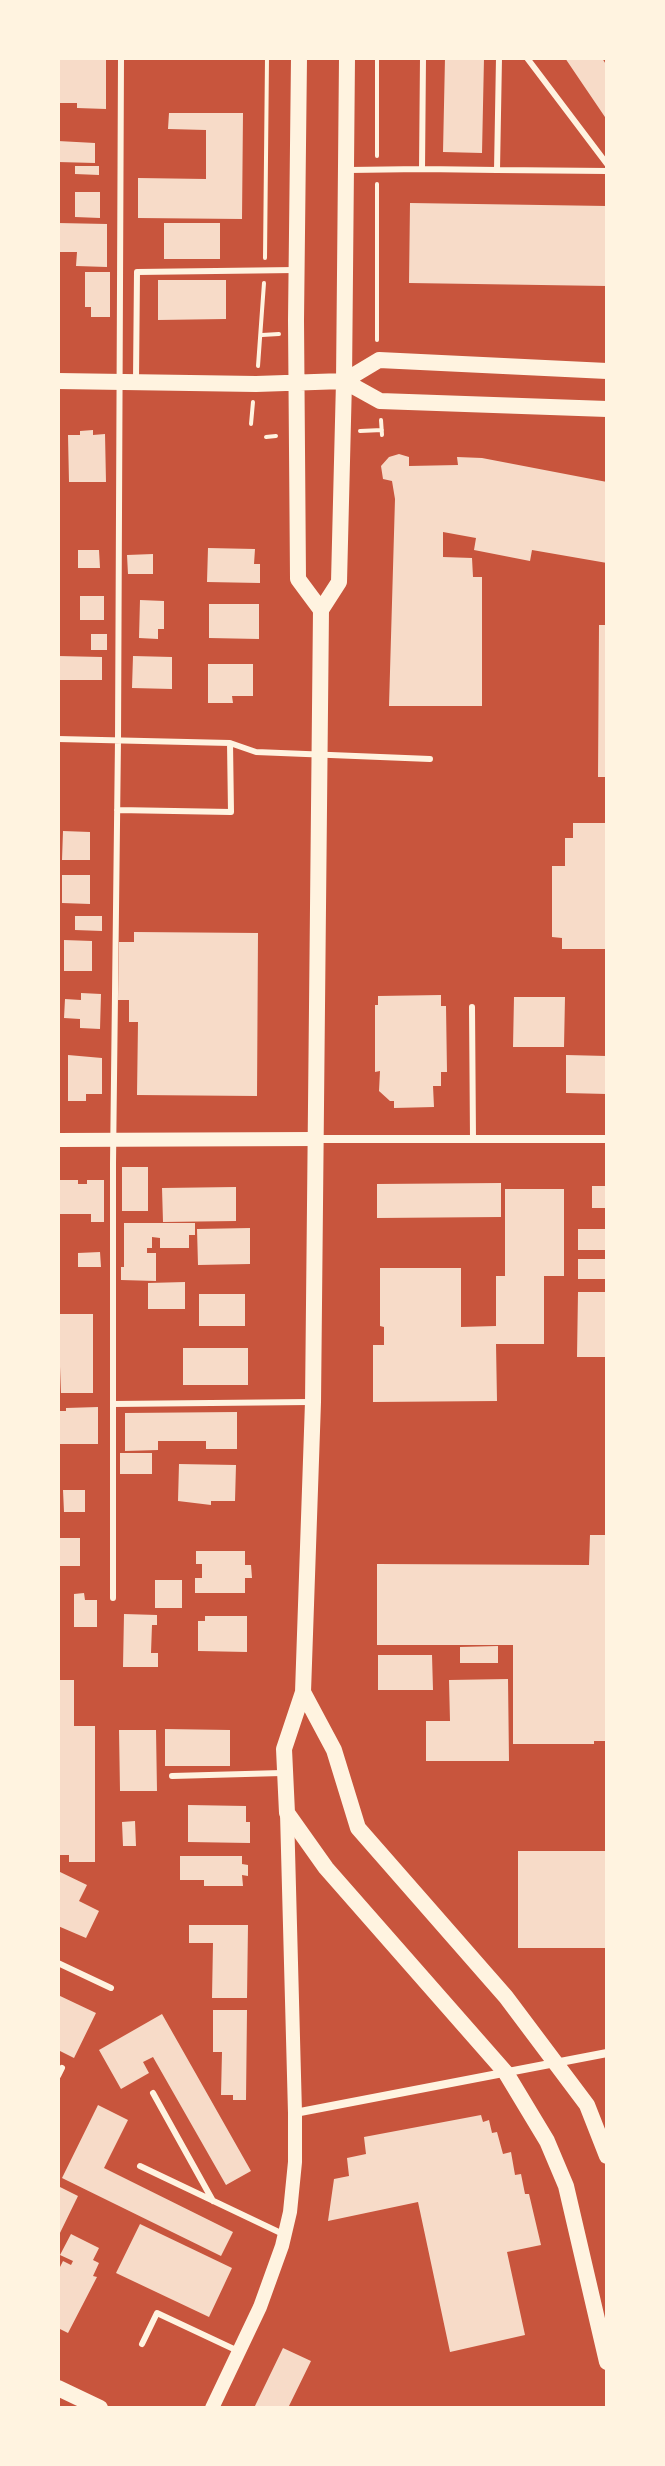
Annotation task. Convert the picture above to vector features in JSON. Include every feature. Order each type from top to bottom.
[{"type":"main road","points":[[299,58],[296,332],[298,579],[321,610]]},
{"type":"main road","points":[[347,58],[339,582],[321,610],[313,1402],[303,1692],[284,1749],[287,1813],[326,1868],[506,2073],[547,2141],[566,2186],[603,2330],[607,2362]]},
{"type":"main road","points":[[344,381],[379,360],[607,371]]},
{"type":"main road","points":[[58,381],[256,384],[344,381],[380,401],[607,409]]},
{"type":"main road","points":[[303,1692],[334,1750],[358,1828],[506,1997],[587,2105],[607,2156]]},
{"type":"main road","points":[[58,2388],[100,2408]]},
{"type":"street","points":[[58,1140],[607,1139]]},
{"type":"street","points":[[212,2408],[260,2307],[290,2212],[295,2162],[295,2113],[287,1813]]},
{"type":"street","points":[[295,2113],[607,2053]]},
{"type":"lane","points":[[113,1598],[121,58]]},
{"type":"lane","points":[[422,169],[423,58]]},
{"type":"lane","points":[[497,170],[499,58]]},
{"type":"lane","points":[[527,58],[607,164]]},
{"type":"lane","points":[[345,170],[607,171]]},
{"type":"lane","points":[[136,381],[137,272],[298,270]]},
{"type":"lane","points":[[58,739],[230,743],[256,752],[430,759]]},
{"type":"lane","points":[[117,810],[231,812],[230,743]]},
{"type":"lane","points":[[472,1007],[473,1139]]},
{"type":"lane","points":[[113,1404],[313,1402]]},
{"type":"lane","points":[[172,1776],[285,1773]]},
{"type":"lane","points":[[58,1963],[111,1988]]},
{"type":"lane","points":[[58,2076],[62,2068]]},
{"type":"lane","points":[[153,2093],[213,2201]]},
{"type":"lane","points":[[140,2166],[285,2235]]},
{"type":"lane","points":[[142,2344],[157,2313],[239,2352]]},
{"type":"path","points":[[267,58],[262,335],[296,332]]},
{"type":"path","points":[[343,330],[377,328],[377,58]]},
{"type":"building","points":[[58,58],[106,58],[106,109],[77,108],[77,103],[58,103]]},
{"type":"building","points":[[445,58],[484,58],[482,153],[443,152]]},
{"type":"building","points":[[565,58],[602,58],[607,66],[607,120]]},
{"type":"building","points":[[169,113],[243,113],[242,219],[138,218],[138,178],[206,179],[206,130],[168,129]]},
{"type":"building","points":[[58,141],[95,143],[95,163],[58,162]]},
{"type":"building","points":[[75,166],[99,166],[99,175],[75,174]]},
{"type":"building","points":[[75,192],[100,192],[100,218],[75,217]]},
{"type":"building","points":[[410,203],[607,206],[607,286],[409,283]]},
{"type":"building","points":[[58,223],[107,224],[107,267],[76,266],[77,252],[58,252]]},
{"type":"building","points":[[164,223],[220,223],[220,259],[164,259]]},
{"type":"building","points":[[85,272],[110,272],[110,317],[91,317],[91,307],[85,307]]},
{"type":"building","points":[[158,280],[226,280],[226,319],[158,320]]},
{"type":"building","points":[[93,430],[93,435],[105,434],[106,482],[69,482],[68,435]]},
{"type":"building","points":[[399,454],[409,457],[409,466],[458,465],[457,457],[482,458],[607,482],[607,563],[532,550],[530,561],[474,550],[476,538],[443,532],[443,557],[472,558],[473,577],[482,577],[482,706],[389,706],[395,499],[392,481],[383,479],[381,466],[389,457]]},
{"type":"building","points":[[208,548],[255,549],[254,564],[260,564],[260,583],[207,582]]},
{"type":"building","points":[[78,550],[99,550],[100,568],[78,568]]},
{"type":"building","points":[[153,554],[153,574],[128,574],[127,555]]},
{"type":"building","points":[[80,596],[104,596],[104,620],[80,620]]},
{"type":"building","points":[[140,600],[164,601],[164,629],[158,629],[158,639],[139,638]]},
{"type":"building","points":[[209,604],[259,604],[259,639],[209,638]]},
{"type":"building","points":[[599,625],[607,625],[607,777],[598,777]]},
{"type":"building","points":[[91,634],[107,634],[107,650],[91,650]]},
{"type":"building","points":[[58,656],[102,657],[102,680],[58,680]]},
{"type":"building","points":[[133,656],[172,657],[172,689],[132,688]]},
{"type":"building","points":[[208,664],[253,664],[253,696],[232,696],[233,703],[208,703]]},
{"type":"building","points":[[573,823],[607,823],[607,949],[562,949],[562,938],[552,937],[552,866],[565,866],[565,838],[573,838]]},
{"type":"building","points":[[63,831],[90,832],[90,860],[62,860]]},
{"type":"building","points":[[62,875],[90,875],[90,904],[62,903]]},
{"type":"building","points":[[75,916],[102,916],[102,931],[75,930]]},
{"type":"building","points":[[134,932],[258,933],[257,1096],[137,1095],[138,1022],[129,1022],[129,1000],[118,1000],[119,942],[134,942]]},
{"type":"building","points":[[64,940],[92,941],[92,971],[64,971]]},
{"type":"building","points":[[81,993],[101,994],[100,1029],[80,1028],[80,1019],[64,1018],[65,999],[81,1000]]},
{"type":"building","points":[[441,995],[441,1006],[446,1006],[447,1072],[441,1072],[441,1086],[433,1086],[434,1107],[394,1108],[394,1101],[379,1091],[380,1071],[375,1072],[375,1005],[378,1005],[378,996]]},
{"type":"building","points":[[514,997],[565,997],[564,1047],[513,1047]]},
{"type":"building","points":[[68,1055],[102,1058],[102,1094],[86,1094],[86,1101],[68,1101]]},
{"type":"building","points":[[566,1055],[607,1056],[607,1094],[566,1093]]},
{"type":"building","points":[[122,1167],[148,1167],[148,1211],[122,1211]]},
{"type":"building","points":[[59,1180],[78,1180],[78,1184],[87,1184],[87,1180],[104,1180],[104,1222],[91,1222],[91,1214],[58,1214]]},
{"type":"building","points":[[501,1183],[501,1217],[377,1218],[377,1184]]},
{"type":"building","points":[[592,1186],[607,1186],[607,1208],[592,1208]]},
{"type":"building","points":[[236,1187],[236,1221],[163,1222],[162,1188]]},
{"type":"building","points":[[505,1189],[564,1189],[564,1276],[544,1276],[544,1344],[496,1344],[497,1401],[373,1402],[373,1345],[384,1345],[384,1327],[380,1326],[380,1268],[461,1268],[461,1327],[496,1326],[496,1276],[505,1276]]},
{"type":"building","points":[[124,1223],[195,1223],[195,1235],[189,1235],[189,1248],[160,1248],[160,1238],[152,1237],[152,1248],[147,1248],[147,1253],[156,1253],[156,1281],[121,1280]]},
{"type":"building","points":[[250,1228],[250,1264],[198,1265],[197,1229]]},
{"type":"building","points":[[578,1229],[607,1229],[607,1250],[578,1250]]},
{"type":"building","points":[[100,1252],[101,1267],[78,1267],[78,1253]]},
{"type":"building","points":[[578,1259],[607,1259],[607,1279],[578,1279]]},
{"type":"building","points":[[185,1282],[185,1309],[148,1309],[148,1283]]},
{"type":"building","points":[[578,1292],[607,1292],[607,1357],[577,1357]]},
{"type":"building","points":[[199,1294],[245,1294],[245,1326],[199,1326]]},
{"type":"building","points":[[58,1314],[93,1314],[93,1393],[61,1393]]},
{"type":"building","points":[[183,1348],[248,1348],[248,1385],[183,1385]]},
{"type":"building","points":[[98,1407],[98,1444],[58,1444],[58,1411]]},
{"type":"building","points":[[237,1412],[237,1449],[206,1449],[206,1441],[158,1441],[158,1450],[125,1451],[125,1413]]},
{"type":"building","points":[[120,1453],[152,1453],[152,1474],[120,1474]]},
{"type":"building","points":[[179,1464],[236,1465],[235,1501],[211,1501],[211,1505],[178,1501]]},
{"type":"building","points":[[63,1490],[85,1490],[85,1512],[64,1512]]},
{"type":"building","points":[[590,1535],[607,1535],[607,1741],[594,1741],[594,1744],[513,1744],[513,1645],[377,1645],[377,1564],[589,1565]]},
{"type":"building","points":[[58,1538],[80,1538],[80,1566],[58,1566]]},
{"type":"building","points":[[196,1551],[245,1551],[245,1565],[251,1565],[252,1578],[245,1578],[245,1593],[195,1593],[195,1578],[202,1578],[202,1564],[196,1564]]},
{"type":"building","points":[[155,1580],[182,1580],[182,1608],[155,1608]]},
{"type":"building","points":[[84,1593],[85,1600],[97,1600],[97,1627],[74,1627],[74,1594]]},
{"type":"building","points":[[124,1614],[157,1615],[157,1625],[152,1625],[151,1653],[158,1653],[158,1667],[123,1667]]},
{"type":"building","points":[[205,1616],[247,1616],[247,1652],[198,1651],[198,1621],[205,1621]]},
{"type":"building","points":[[498,1646],[498,1663],[460,1663],[460,1647]]},
{"type":"building","points":[[378,1655],[432,1655],[433,1690],[378,1690]]},
{"type":"building","points":[[508,1679],[509,1761],[426,1761],[426,1721],[450,1721],[449,1680]]},
{"type":"building","points":[[58,1680],[74,1680],[74,1726],[95,1726],[95,1862],[69,1862],[69,1855],[58,1855]]},
{"type":"building","points":[[165,1729],[230,1730],[230,1766],[165,1766]]},
{"type":"building","points":[[119,1730],[156,1730],[157,1791],[120,1791]]},
{"type":"building","points":[[188,1805],[246,1806],[250,1843],[188,1842]]},
{"type":"building","points":[[135,1821],[136,1846],[123,1846],[122,1822]]},
{"type":"building","points":[[518,1851],[607,1851],[607,1948],[518,1948]]},
{"type":"building","points":[[180,1856],[242,1856],[242,1864],[248,1865],[248,1876],[242,1875],[243,1886],[204,1886],[204,1880],[180,1880]]},
{"type":"building","points":[[58,1871],[87,1885],[79,1901],[99,1911],[86,1938],[58,1926]]},
{"type":"building","points":[[189,1925],[248,1925],[247,1998],[212,1998],[213,1943],[189,1943]]},
{"type":"building","points":[[58,1995],[96,2013],[74,2058],[58,2050]]},
{"type":"building","points":[[213,2010],[247,2010],[246,2100],[233,2100],[233,2095],[221,2095],[222,2052],[213,2052]]},
{"type":"building","points":[[162,2014],[251,2171],[226,2185],[153,2057],[143,2062],[149,2073],[121,2089],[99,2050]]},
{"type":"building","points":[[98,2105],[128,2120],[104,2168],[233,2232],[221,2256],[62,2178]]},
{"type":"building","points":[[481,2115],[483,2122],[489,2120],[492,2133],[497,2132],[503,2154],[511,2152],[515,2175],[521,2174],[525,2194],[529,2194],[541,2245],[507,2252],[525,2335],[450,2352],[418,2202],[328,2221],[334,2179],[349,2176],[347,2158],[366,2154],[364,2137]]},
{"type":"building","points":[[58,2186],[78,2196],[58,2237]]},
{"type":"building","points":[[140,2224],[232,2268],[209,2317],[116,2273]]},
{"type":"building","points":[[71,2234],[99,2248],[93,2260],[99,2263],[93,2276],[97,2277],[68,2333],[58,2328],[58,2271],[63,2261],[71,2265],[73,2261],[60,2255]]},
{"type":"building","points":[[283,2348],[311,2361],[288,2408],[254,2408]]}]
